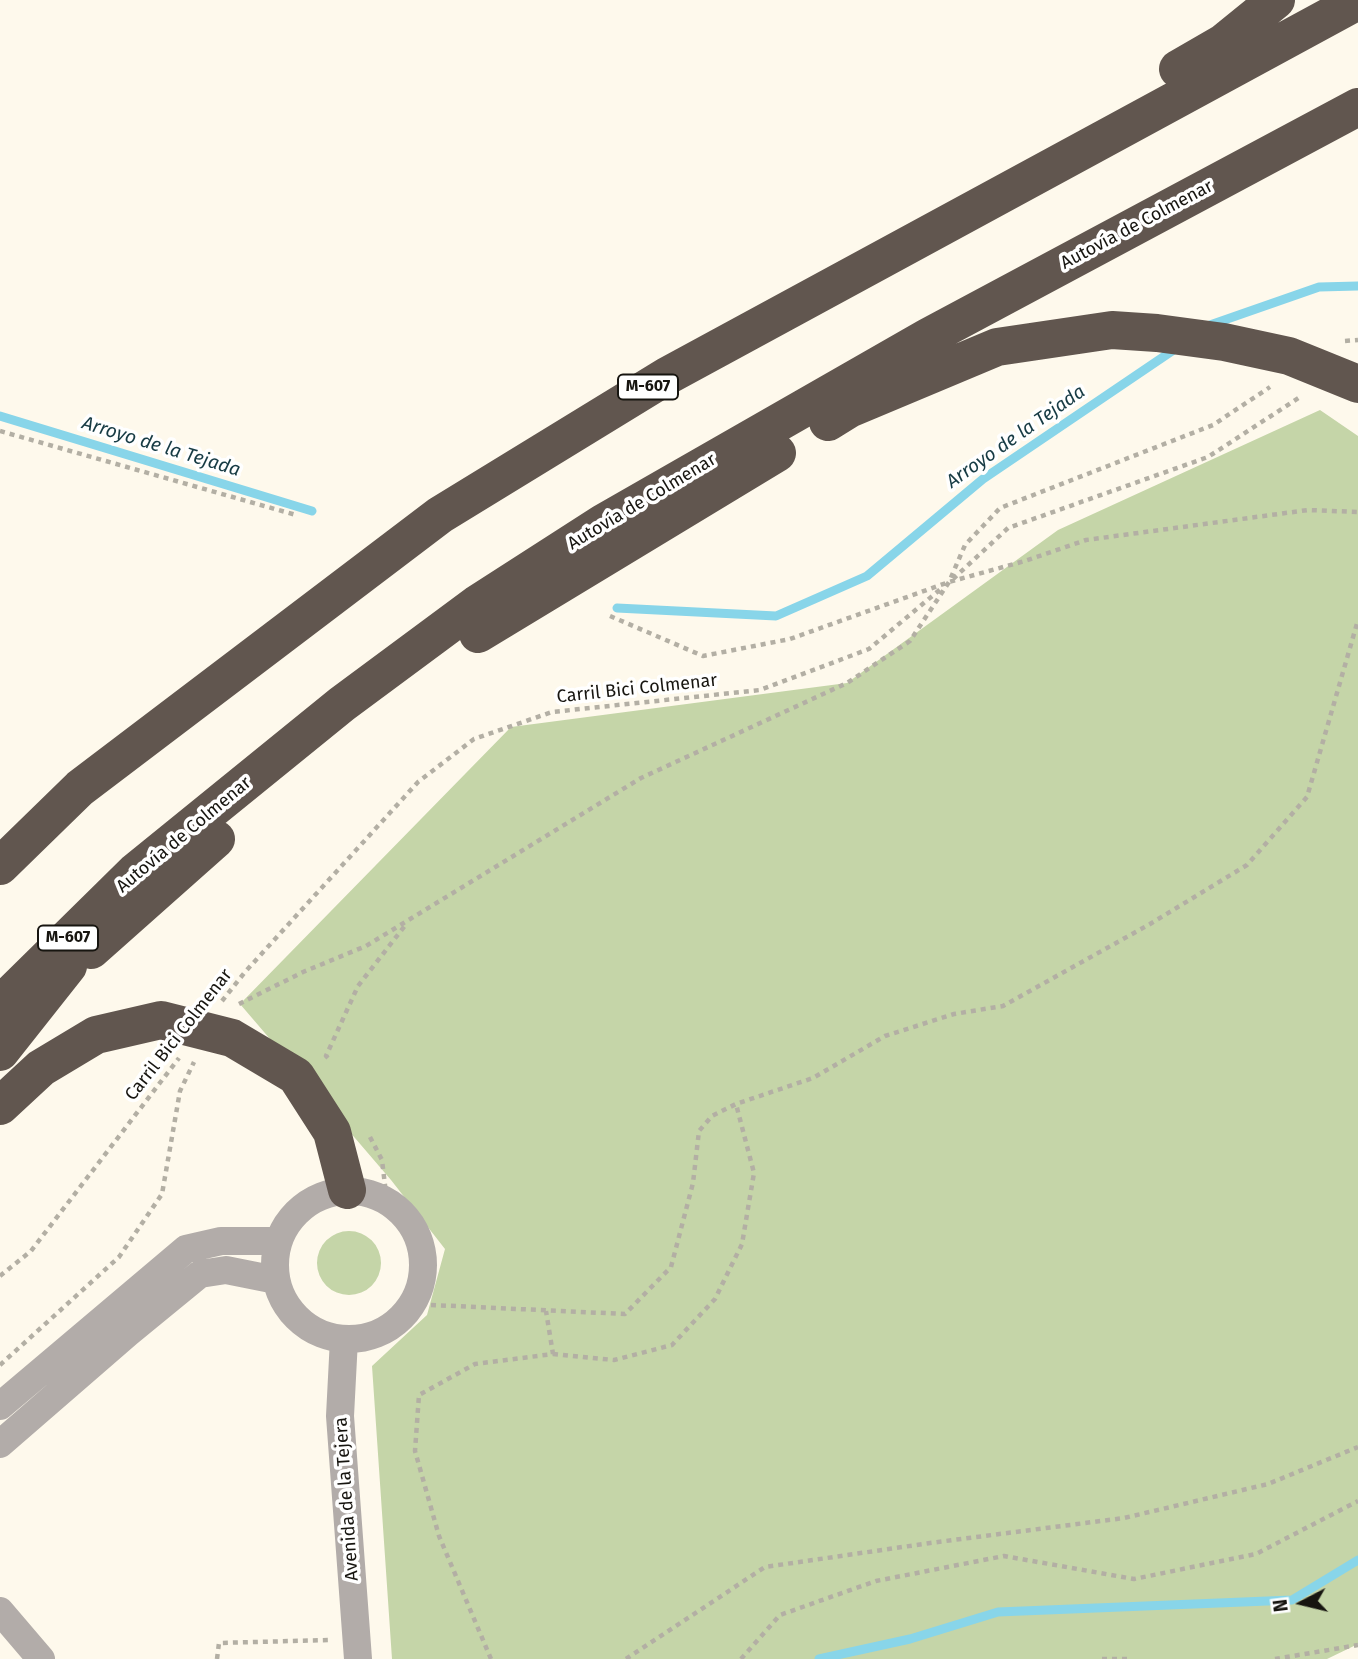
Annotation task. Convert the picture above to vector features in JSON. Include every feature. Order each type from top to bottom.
[{"type":"highway","points":[[900,248],[1046,143],[1223,43],[1276,0]]},
{"type":"highway","name":"M-607","points":[[0,866],[80,788],[440,515],[667,376],[1358,1]]},
{"type":"highway","name":"Autovía de Colmenar","points":[[0,1005],[135,872],[342,704],[477,604],[603,523],[928,337],[1358,107]]},
{"type":"highway","points":[[58,979],[243,814],[466,641],[849,409],[997,347],[1112,330],[1224,342],[1289,356],[1358,384]]},
{"type":"highway","points":[[0,1052],[58,979],[135,872]]},
{"type":"highway","points":[[0,1106],[41,1068],[96,1035],[161,1020],[228,1017],[296,1076],[332,1132],[347,1190]]},
{"type":"street","points":[[347,1190],[372,1194],[387,1202],[394,1205],[411,1224],[421,1247],[423,1272],[416,1296],[402,1317],[382,1332],[358,1339],[344,1339],[330,1337],[311,1329],[295,1316],[283,1299],[276,1280],[274,1260],[278,1241],[288,1223],[301,1208],[323,1195],[347,1190]]},
{"type":"street","points":[[0,1406],[186,1249],[221,1241],[278,1241]]},
{"type":"street","points":[[0,1444],[200,1274],[226,1270],[276,1280]]},
{"type":"street","name":"Avenida de la Tejera","points":[[344,1339],[340,1416],[358,1649]]},
{"type":"street","points":[[0,1611],[41,1659]]},
{"type":"path","points":[[1341,341],[1358,340]]},
{"type":"path","points":[[228,1017],[303,972],[366,946],[641,778],[847,683],[910,641],[949,582],[965,545],[1000,508],[1213,425],[1271,387]]},
{"type":"path","name":"Carril Bici Colmenar","points":[[228,1017],[245,972],[418,782],[474,739],[552,712],[760,690],[869,649],[1008,528],[1208,457],[1307,392]]},
{"type":"path","points":[[0,431],[296,515]]},
{"type":"path","points":[[610,616],[704,656],[790,639],[949,582],[1025,561],[1086,540],[1308,510],[1358,512]]},
{"type":"path","points":[[411,1304],[625,1314],[671,1267],[693,1183],[699,1131],[712,1116],[736,1104],[813,1078],[885,1035],[954,1014],[1003,1006],[1247,865],[1307,797],[1358,620]]},
{"type":"path","points":[[332,1068],[326,1056],[358,986],[409,919]]},
{"type":"path","name":"Carril Bici Colmenar","points":[[0,1276],[31,1251],[187,1047]]},
{"type":"path","points":[[0,1365],[119,1257],[162,1194],[180,1091],[197,1056]]},
{"type":"path","points":[[491,1659],[435,1524],[415,1451],[419,1395],[475,1364],[553,1354],[614,1360],[672,1345],[715,1300],[742,1244],[754,1173],[736,1104]]},
{"type":"path","points":[[363,1125],[382,1160],[387,1202]]},
{"type":"path","points":[[546,1311],[553,1354]]},
{"type":"path","points":[[626,1659],[765,1567],[1124,1518],[1268,1484],[1358,1447]]},
{"type":"path","points":[[741,1659],[780,1615],[876,1581],[1004,1556],[1134,1579],[1256,1554],[1358,1501]]},
{"type":"path","points":[[218,1659],[219,1643],[358,1649]]},
{"type":"path","points":[[1275,1659],[1358,1645]]},
{"type":"path","points":[[1102,1659],[1130,1659]]},
{"type":"green space","points":[[1320,410],[1358,436],[1358,1644],[1327,1659],[392,1659],[372,1366],[427,1315],[445,1249],[391,1180],[240,1004],[511,727],[847,683],[1058,530]]},
{"type":"green space","points":[[349,1231],[372,1240],[381,1263],[372,1286],[349,1295],[326,1286],[317,1263],[326,1240]]},
{"type":"waterway","name":"Arroyo de la Tejada","points":[[1210,325],[1319,287],[1358,286]]},
{"type":"waterway","name":"Arroyo de la Tejada","points":[[617,608],[776,616],[867,576],[983,479],[1175,349]]},
{"type":"waterway","name":"Arroyo de la Tejada","points":[[0,416],[312,511]]},
{"type":"waterway","points":[[819,1659],[910,1639],[998,1612],[1292,1600],[1358,1560]]}]
